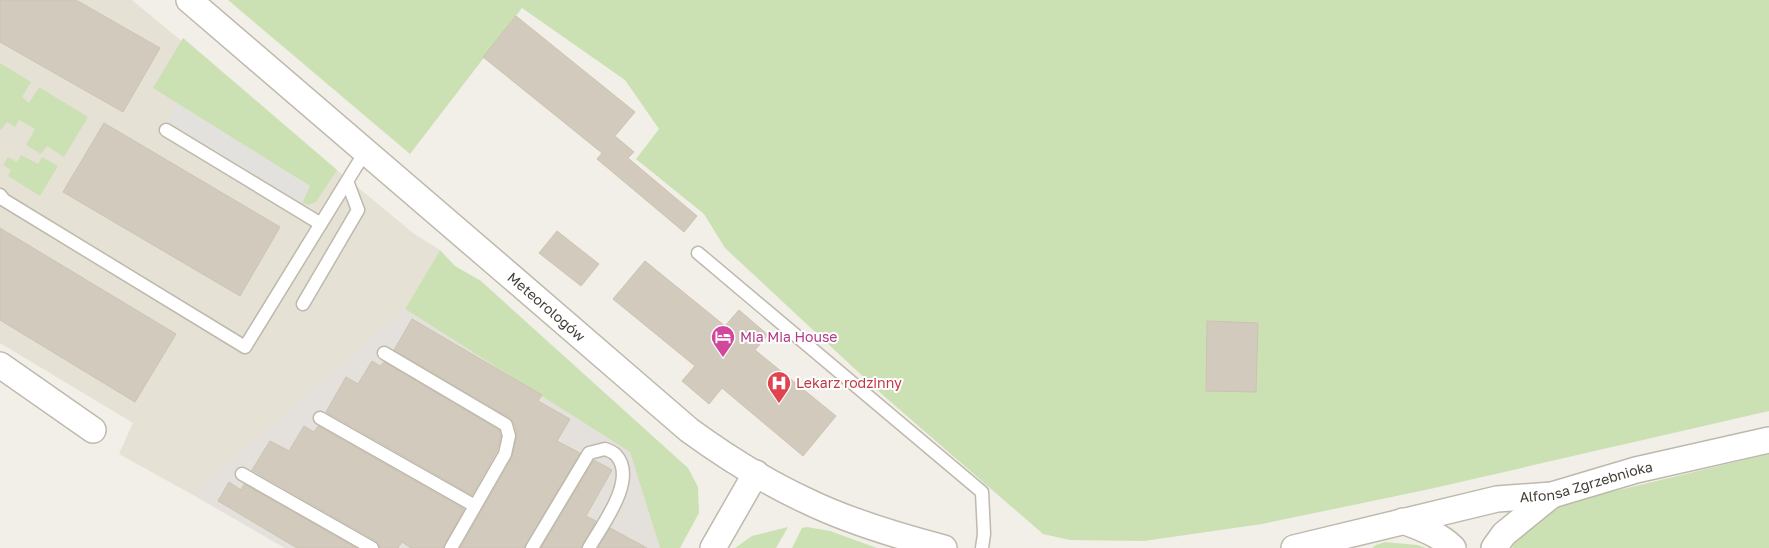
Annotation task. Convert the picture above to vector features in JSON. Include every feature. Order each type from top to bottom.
[{"type":"street","name":"Meteorologów","points":[[189,0],[689,430],[724,454],[807,501],[840,515],[944,548]]},
{"type":"street","points":[[0,365],[93,430]]},
{"type":"street","name":"Alfonsa Zgrzebnioka","points":[[1294,548],[1361,539],[1403,521],[1497,499],[1552,495],[1636,470],[1769,440]]},
{"type":"street","points":[[713,548],[756,473]]},
{"type":"street","points":[[1494,548],[1504,534],[1552,495]]},
{"type":"street","points":[[1403,521],[1428,531],[1453,548]]},
{"type":"lane","points":[[166,130],[321,224]]},
{"type":"lane","points":[[0,195],[11,204],[245,347],[365,152]]},
{"type":"lane","points":[[303,304],[358,210],[347,181]]},
{"type":"lane","points":[[698,253],[982,492],[984,534],[982,548]]},
{"type":"lane","points":[[384,353],[506,425],[509,436],[506,454],[451,548]]},
{"type":"lane","points":[[320,418],[475,506]]},
{"type":"lane","points":[[532,548],[589,453],[605,449],[615,454],[622,467],[623,479],[618,498],[589,548]]},
{"type":"lane","points":[[242,474],[372,548]]},
{"type":"shaded area","points":[[0,0],[132,0],[413,233],[440,250],[405,309],[193,495],[119,454],[133,423],[0,343]]},
{"type":"shaded area","points":[[177,104],[310,186],[302,203],[167,120]]},
{"type":"shaded area","points":[[405,309],[631,452],[660,548],[285,548],[193,495]]},
{"type":"green space","points":[[228,0],[1769,0],[1769,411],[1430,489],[1262,524],[1144,541],[1070,540],[1043,534],[885,397],[725,248],[704,214],[636,159],[659,129],[625,80],[522,8],[410,154]]},
{"type":"green space","points":[[183,38],[337,170],[316,202],[309,205],[302,203],[310,186],[153,88]]},
{"type":"green space","points":[[0,63],[31,82],[22,97],[29,103],[39,87],[88,117],[64,157],[47,146],[41,154],[26,145],[35,129],[19,120],[15,127],[7,122],[0,130]]},
{"type":"green space","points":[[21,155],[38,164],[42,157],[58,166],[40,196],[8,176],[11,170],[3,165],[8,157],[17,162]]},
{"type":"green space","points":[[440,250],[455,266],[481,281],[688,468],[698,487],[699,513],[680,548],[660,548],[630,452],[405,309]]},
{"type":"green space","points":[[1769,454],[1769,548],[1512,548],[1517,539],[1556,505]]},
{"type":"green space","points":[[788,527],[776,548],[735,548],[752,536]]},
{"type":"green space","points":[[807,527],[830,531],[877,548],[792,548],[802,528]]},
{"type":"green space","points":[[1385,542],[1417,545],[1426,548],[1372,548]]},
{"type":"building","points":[[0,0],[76,0],[160,48],[123,112],[0,42]]},
{"type":"building","points":[[516,16],[635,112],[615,136],[634,152],[628,158],[697,216],[684,232],[597,159],[602,153],[483,57]]},
{"type":"building","points":[[104,123],[280,227],[240,296],[63,192]]},
{"type":"building","points":[[0,228],[176,334],[135,402],[0,320]]},
{"type":"building","points":[[557,231],[599,264],[581,286],[539,253]]},
{"type":"building","points":[[645,261],[725,326],[739,310],[768,335],[755,350],[836,416],[803,456],[722,388],[709,404],[682,381],[695,366],[613,299]]},
{"type":"building","points":[[412,319],[542,395],[538,401],[570,419],[557,441],[580,453],[524,548],[460,548],[512,458],[517,434],[514,423],[510,418],[394,350]]},
{"type":"building","points":[[1207,321],[1258,323],[1256,392],[1206,391]]},
{"type":"building","points":[[372,361],[380,366],[384,362],[499,430],[501,436],[497,451],[472,495],[326,412],[346,377],[358,384]]},
{"type":"building","points":[[304,426],[314,432],[318,426],[464,509],[443,548],[411,548],[402,542],[398,548],[380,548],[376,541],[252,470],[270,441],[289,451]]},
{"type":"building","points":[[594,460],[612,470],[586,516],[596,521],[581,548],[541,548]]},
{"type":"building","points":[[229,482],[241,490],[244,484],[356,548],[297,548],[218,501]]},
{"type":"building","points":[[610,528],[647,548],[598,548]]},
{"type":"place","name":"Mia Mia House","points":[[723,358]]},
{"type":"place","name":"Lekarz rodzinny","points":[[779,404]]}]
